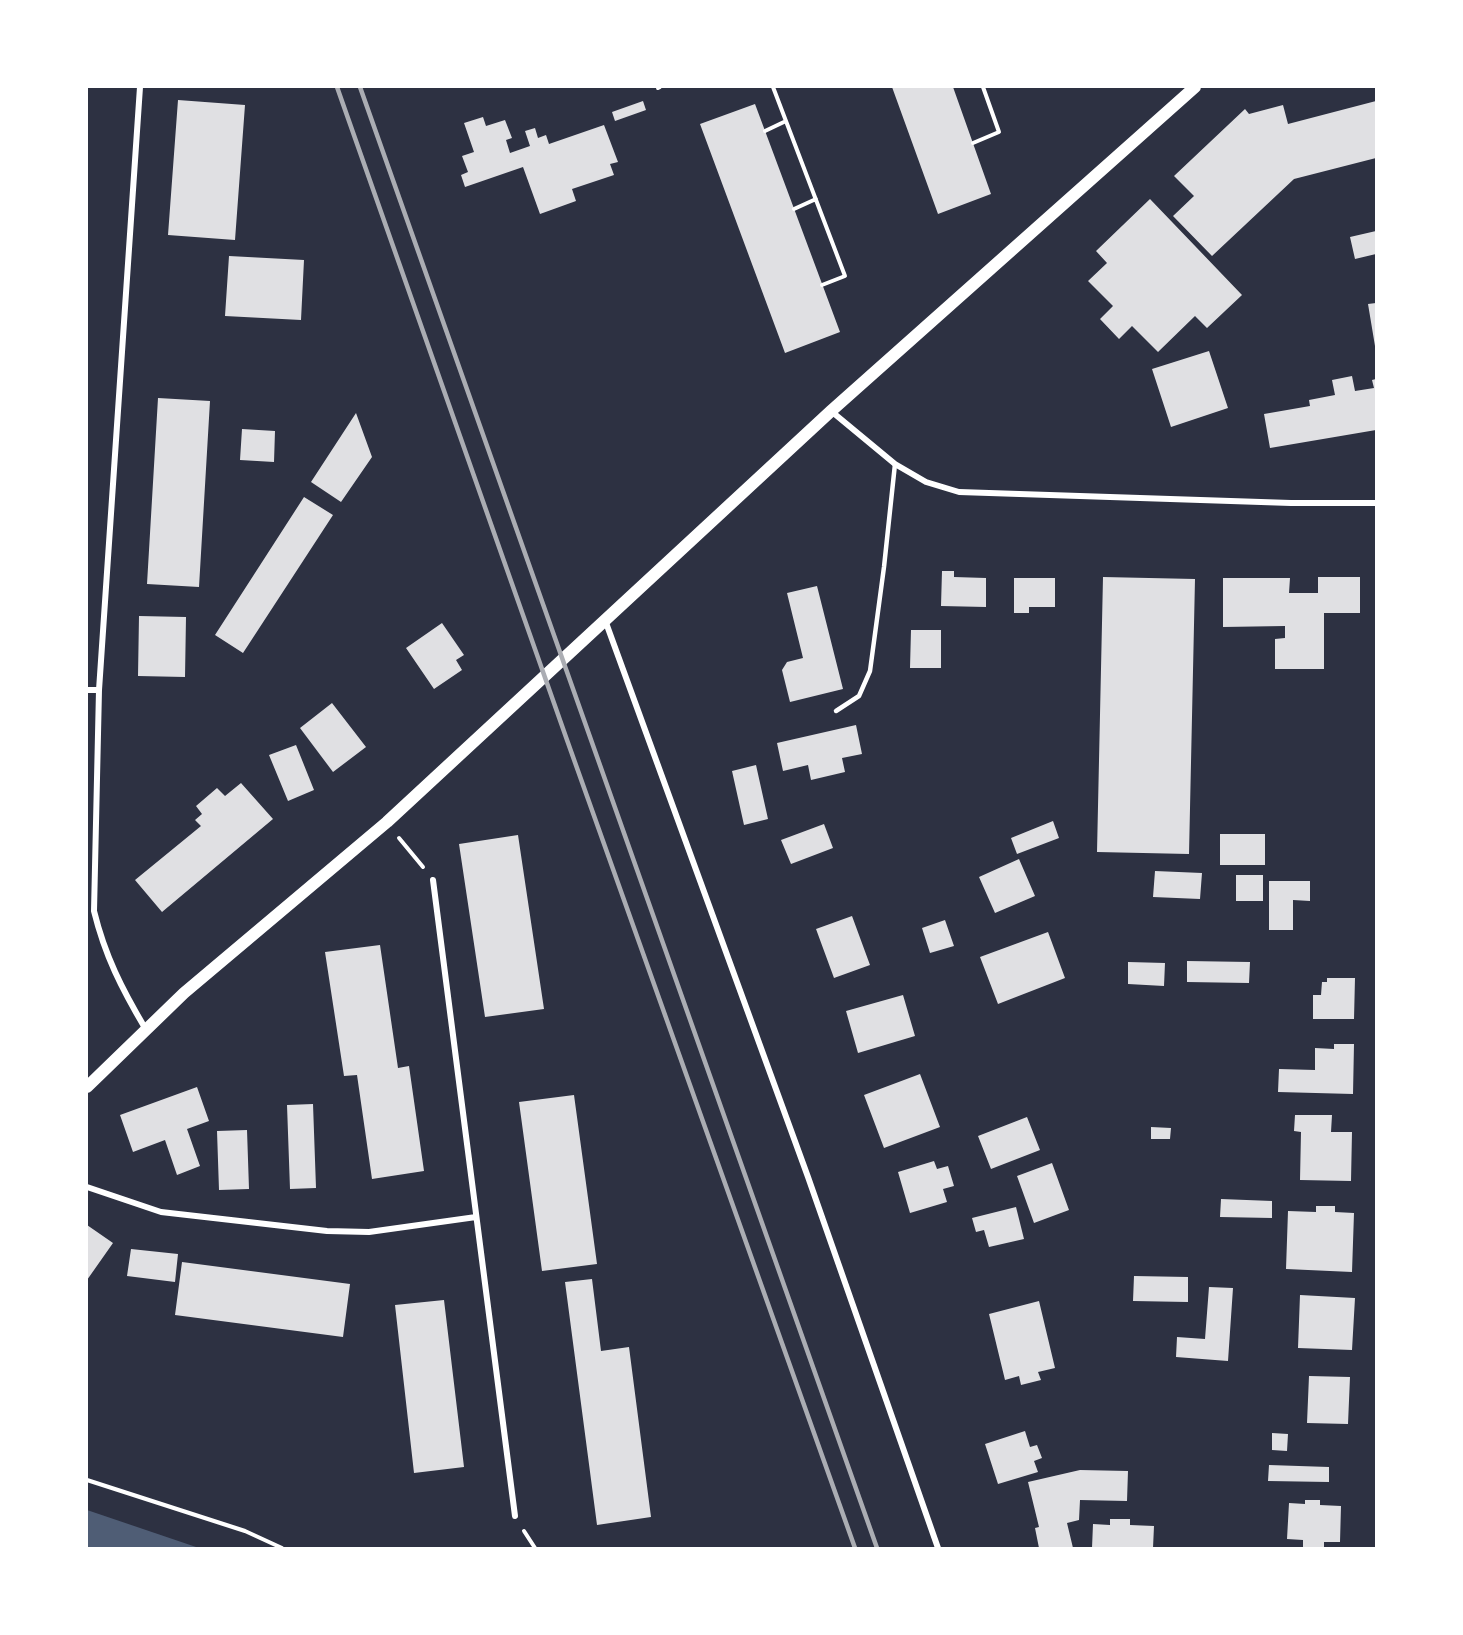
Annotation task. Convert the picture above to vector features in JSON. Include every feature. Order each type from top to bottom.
[{"type":"main road","points":[[87,1087],[145,1028],[209,971],[387,822],[831,411],[1195,87]]},
{"type":"street","points":[[140,87],[99,690],[94,911],[101,942],[121,987],[145,1028]]},
{"type":"street","points":[[831,411],[895,464],[926,482],[959,492],[1291,504],[1376,503]]},
{"type":"street","points":[[604,620],[808,1177],[938,1548]]},
{"type":"street","points":[[87,690],[99,690]]},
{"type":"street","points":[[432,880],[515,1516]]},
{"type":"street","points":[[87,1187],[160,1212],[327,1231],[369,1232],[476,1217]]},
{"type":"lane","points":[[836,711],[859,696],[870,671],[895,464]]},
{"type":"path","points":[[773,87],[845,276],[822,285]]},
{"type":"path","points":[[973,143],[999,132],[982,87]]},
{"type":"path","points":[[765,131],[786,121]]},
{"type":"path","points":[[794,209],[816,199]]},
{"type":"path","points":[[387,822],[432,880]]},
{"type":"path","points":[[87,1480],[245,1531],[282,1548]]},
{"type":"water","points":[[87,1510],[199,1548],[87,1548]]},
{"type":"building","points":[[892,87],[953,87],[991,194],[938,214]]},
{"type":"building","points":[[178,100],[245,105],[235,240],[168,235]]},
{"type":"building","points":[[643,101],[646,110],[615,121],[612,112]]},
{"type":"building","points":[[1376,101],[1376,158],[1294,179],[1212,256],[1173,216],[1194,196],[1174,176],[1245,109],[1249,114],[1283,105],[1288,124]]},
{"type":"building","points":[[755,104],[840,332],[785,353],[700,124]]},
{"type":"building","points":[[483,117],[486,126],[505,120],[512,138],[506,140],[510,153],[530,146],[525,131],[535,128],[538,138],[546,135],[549,144],[604,125],[618,162],[610,164],[614,175],[572,189],[576,201],[540,214],[523,167],[465,187],[461,175],[468,172],[462,156],[474,152],[464,123]]},
{"type":"building","points":[[1150,199],[1242,295],[1207,328],[1195,316],[1158,352],[1132,326],[1119,339],[1100,319],[1113,306],[1088,281],[1107,263],[1096,251]]},
{"type":"building","points":[[1376,231],[1376,254],[1355,259],[1350,237]]},
{"type":"building","points":[[229,256],[304,260],[301,320],[225,316]]},
{"type":"building","points":[[1376,303],[1376,346],[1375,346],[1368,304]]},
{"type":"building","points":[[1209,351],[1228,408],[1171,427],[1152,369]]},
{"type":"building","points":[[1352,376],[1355,391],[1374,388],[1372,380],[1376,379],[1376,430],[1270,448],[1264,414],[1310,406],[1309,400],[1335,395],[1332,380]]},
{"type":"building","points":[[158,398],[210,401],[199,587],[147,584]]},
{"type":"building","points":[[356,413],[372,457],[341,502],[311,482]]},
{"type":"building","points":[[242,429],[275,431],[274,462],[240,460]]},
{"type":"building","points":[[304,497],[333,515],[243,653],[215,635]]},
{"type":"building","points":[[942,571],[954,571],[954,577],[986,578],[986,607],[941,606]]},
{"type":"building","points":[[1103,577],[1195,579],[1189,854],[1097,852]]},
{"type":"building","points":[[1318,577],[1360,577],[1360,613],[1324,613],[1324,669],[1275,669],[1275,639],[1285,638],[1285,626],[1223,627],[1223,578],[1290,578],[1289,593],[1318,593]]},
{"type":"building","points":[[1014,578],[1055,578],[1055,607],[1029,607],[1029,613],[1014,613]]},
{"type":"building","points":[[817,586],[843,689],[790,702],[782,670],[787,662],[803,658],[787,593]]},
{"type":"building","points":[[139,616],[186,617],[185,677],[138,676]]},
{"type":"building","points":[[442,623],[464,655],[456,660],[462,670],[434,689],[406,648]]},
{"type":"building","points":[[911,630],[941,630],[941,668],[910,668]]},
{"type":"building","points":[[332,703],[366,747],[333,772],[300,728]]},
{"type":"building","points":[[856,725],[862,754],[842,758],[845,772],[811,780],[808,765],[783,771],[777,743]]},
{"type":"building","points":[[296,745],[314,790],[288,801],[269,755]]},
{"type":"building","points":[[756,765],[768,819],[744,825],[732,771]]},
{"type":"building","points":[[241,783],[273,819],[162,912],[135,880],[201,826],[195,820],[202,814],[196,806],[217,788],[225,796]]},
{"type":"building","points":[[1053,821],[1059,838],[1017,854],[1011,838]]},
{"type":"building","points":[[824,824],[833,848],[791,864],[781,840]]},
{"type":"building","points":[[1220,834],[1265,834],[1265,865],[1220,865]]},
{"type":"building","points":[[518,835],[544,1009],[485,1017],[459,844]]},
{"type":"building","points":[[1019,859],[1035,896],[995,913],[979,877]]},
{"type":"building","points":[[1155,871],[1202,873],[1200,899],[1153,897]]},
{"type":"building","points":[[1236,875],[1263,875],[1263,901],[1236,901]]},
{"type":"building","points":[[1269,881],[1310,881],[1310,901],[1293,900],[1293,930],[1269,930]]},
{"type":"building","points":[[852,916],[870,965],[834,978],[816,929]]},
{"type":"building","points":[[945,920],[954,946],[930,953],[922,928]]},
{"type":"building","points":[[1048,932],[1065,978],[998,1004],[980,957]]},
{"type":"building","points":[[380,945],[398,1068],[409,1066],[424,1171],[372,1179],[357,1075],[344,1076],[325,952]]},
{"type":"building","points":[[1187,961],[1250,962],[1249,983],[1187,982]]},
{"type":"building","points":[[1128,962],[1165,963],[1164,986],[1128,984]]},
{"type":"building","points":[[1327,978],[1355,978],[1354,1019],[1313,1019],[1313,995],[1321,995],[1322,982],[1327,982]]},
{"type":"building","points":[[903,995],[915,1036],[858,1053],[846,1011]]},
{"type":"building","points":[[1334,1044],[1354,1044],[1353,1094],[1278,1092],[1279,1069],[1315,1070],[1315,1048],[1334,1049]]},
{"type":"building","points":[[920,1074],[940,1127],[884,1148],[864,1095]]},
{"type":"building","points":[[197,1087],[209,1121],[187,1129],[200,1166],[177,1175],[165,1140],[133,1152],[120,1115]]},
{"type":"building","points":[[574,1095],[597,1264],[542,1271],[519,1102]]},
{"type":"building","points":[[313,1104],[316,1188],[290,1189],[287,1105]]},
{"type":"building","points":[[1295,1115],[1332,1115],[1331,1132],[1352,1132],[1351,1181],[1300,1180],[1301,1132],[1294,1131]]},
{"type":"building","points":[[1027,1117],[1040,1150],[991,1169],[978,1136]]},
{"type":"building","points":[[1151,1127],[1171,1128],[1170,1139],[1151,1139]]},
{"type":"building","points":[[247,1130],[249,1189],[219,1190],[217,1131]]},
{"type":"building","points":[[934,1161],[937,1169],[948,1166],[954,1186],[943,1189],[947,1202],[910,1213],[898,1172]]},
{"type":"building","points":[[1052,1163],[1069,1210],[1034,1223],[1017,1176]]},
{"type":"building","points":[[1221,1199],[1272,1201],[1272,1218],[1220,1217]]},
{"type":"building","points":[[1316,1206],[1335,1206],[1335,1212],[1354,1213],[1352,1272],[1286,1269],[1288,1211],[1316,1212]]},
{"type":"building","points":[[1016,1207],[1024,1239],[989,1247],[984,1230],[976,1232],[972,1218]]},
{"type":"building","points":[[87,1225],[113,1243],[87,1280]]},
{"type":"building","points":[[131,1249],[178,1254],[175,1282],[127,1276]]},
{"type":"building","points":[[182,1262],[350,1284],[343,1337],[175,1315]]},
{"type":"building","points":[[1134,1276],[1188,1277],[1188,1302],[1133,1301]]},
{"type":"building","points":[[592,1279],[601,1351],[629,1347],[651,1517],[597,1525],[565,1282]]},
{"type":"building","points":[[1209,1287],[1233,1288],[1228,1361],[1176,1357],[1177,1337],[1205,1339]]},
{"type":"building","points":[[1300,1295],[1355,1298],[1352,1350],[1298,1348]]},
{"type":"building","points":[[444,1300],[464,1467],[414,1473],[395,1305]]},
{"type":"building","points":[[1039,1301],[1055,1368],[1038,1372],[1041,1380],[1021,1385],[1019,1376],[1005,1380],[989,1314]]},
{"type":"building","points":[[1309,1376],[1350,1377],[1348,1424],[1307,1423]]},
{"type":"building","points":[[1025,1431],[1030,1447],[1037,1445],[1042,1458],[1034,1461],[1038,1472],[998,1484],[985,1444]]},
{"type":"building","points":[[1272,1433],[1288,1434],[1287,1451],[1272,1450]]},
{"type":"building","points":[[1269,1465],[1329,1467],[1329,1482],[1268,1481]]},
{"type":"building","points":[[1080,1470],[1128,1471],[1127,1501],[1080,1500],[1079,1520],[1067,1523],[1073,1548],[1039,1548],[1035,1528],[1039,1527],[1028,1482]]},
{"type":"building","points":[[1305,1500],[1320,1500],[1320,1505],[1341,1506],[1340,1542],[1324,1542],[1324,1548],[1303,1548],[1303,1540],[1287,1539],[1289,1503],[1305,1504]]},
{"type":"building","points":[[1110,1519],[1130,1519],[1130,1525],[1154,1526],[1153,1548],[1092,1548],[1093,1524],[1110,1525]]},
{"type":"railway","points":[[337,87],[855,1548]]},
{"type":"railway","points":[[360,87],[877,1548]]}]
